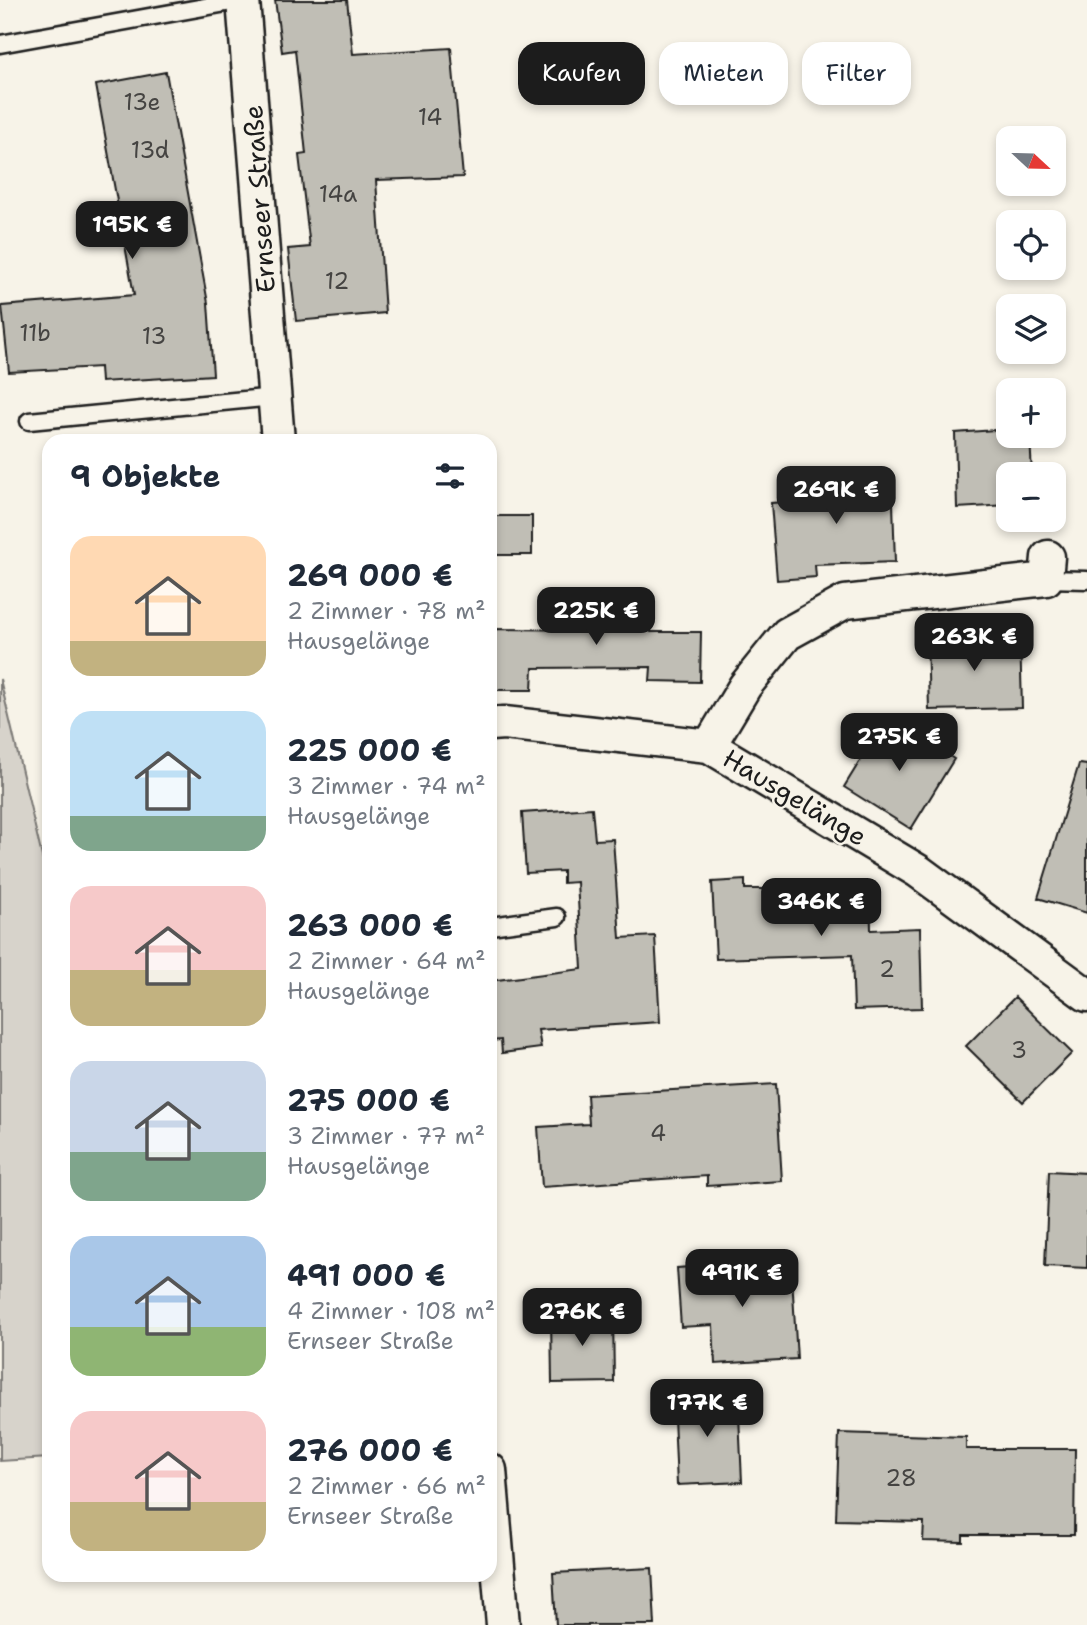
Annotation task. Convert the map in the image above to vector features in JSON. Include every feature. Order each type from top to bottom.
[{"type":"street","name":"Ernseer Straße","points":[[243,0],[277,434]]},
{"type":"street","name":"Hausgelänge","points":[[709,746],[745,686],[787,634],[845,602],[1047,568]]},
{"type":"street","name":"Hausgelänge","points":[[497,724],[709,746],[918,871],[1087,995]]},
{"type":"street","points":[[497,1553],[503,1625]]},
{"type":"lane","name":"Ernseer Straße","points":[[0,44],[243,0]]},
{"type":"lane","points":[[29,421],[274,397]]},
{"type":"lane","points":[[1047,568],[1087,580]]},
{"type":"lane","points":[[497,925],[557,917]]},
{"type":"shaded area","points":[[0,679],[42,856],[42,1458],[0,1461]]},
{"type":"building","points":[[275,0],[347,0],[353,54],[451,48],[463,177],[376,180],[385,313],[296,321],[288,249],[310,247],[299,155],[306,154],[295,50],[282,52]]},
{"type":"building","points":[[166,72],[208,303],[213,375],[101,382],[100,367],[9,372],[2,306],[134,295],[96,85]]},
{"type":"building","points":[[996,430],[996,448],[1031,448],[1031,462],[996,462],[996,506],[957,508],[955,433]]},
{"type":"building","points":[[892,474],[895,562],[815,565],[816,577],[777,580],[771,503],[821,499],[821,477]]},
{"type":"building","points":[[497,516],[532,516],[532,555],[497,555]]},
{"type":"building","points":[[651,598],[651,632],[701,632],[700,682],[650,681],[651,667],[533,668],[532,690],[497,690],[497,629],[587,630],[587,599]]},
{"type":"building","points":[[1020,636],[1022,708],[929,710],[927,638]]},
{"type":"building","points":[[887,717],[954,759],[911,829],[844,787]]},
{"type":"building","points":[[1079,764],[1087,765],[1087,913],[1038,898]]},
{"type":"building","points":[[592,808],[595,840],[613,839],[620,938],[655,936],[660,1022],[538,1030],[541,1048],[502,1053],[501,1040],[497,1040],[497,980],[582,969],[577,882],[563,883],[563,871],[526,873],[522,813]]},
{"type":"building","points":[[745,880],[745,889],[870,889],[871,930],[920,928],[922,1008],[854,1010],[852,955],[716,959],[712,882]]},
{"type":"building","points":[[1015,997],[1072,1053],[1023,1102],[966,1046]]},
{"type":"building","points":[[776,1084],[782,1181],[707,1186],[707,1176],[542,1187],[538,1127],[589,1124],[587,1095]]},
{"type":"building","points":[[1049,1171],[1087,1173],[1087,1268],[1045,1266]]},
{"type":"building","points":[[791,1260],[797,1359],[715,1364],[713,1325],[681,1327],[677,1268]]},
{"type":"building","points":[[613,1313],[614,1382],[552,1383],[551,1314]]},
{"type":"building","points":[[738,1393],[742,1482],[677,1485],[673,1395]]},
{"type":"building","points":[[839,1433],[966,1437],[966,1449],[1075,1449],[1074,1535],[963,1535],[963,1542],[923,1541],[924,1522],[836,1520]]},
{"type":"building","points":[[652,1568],[655,1625],[556,1625],[553,1573]]}]
